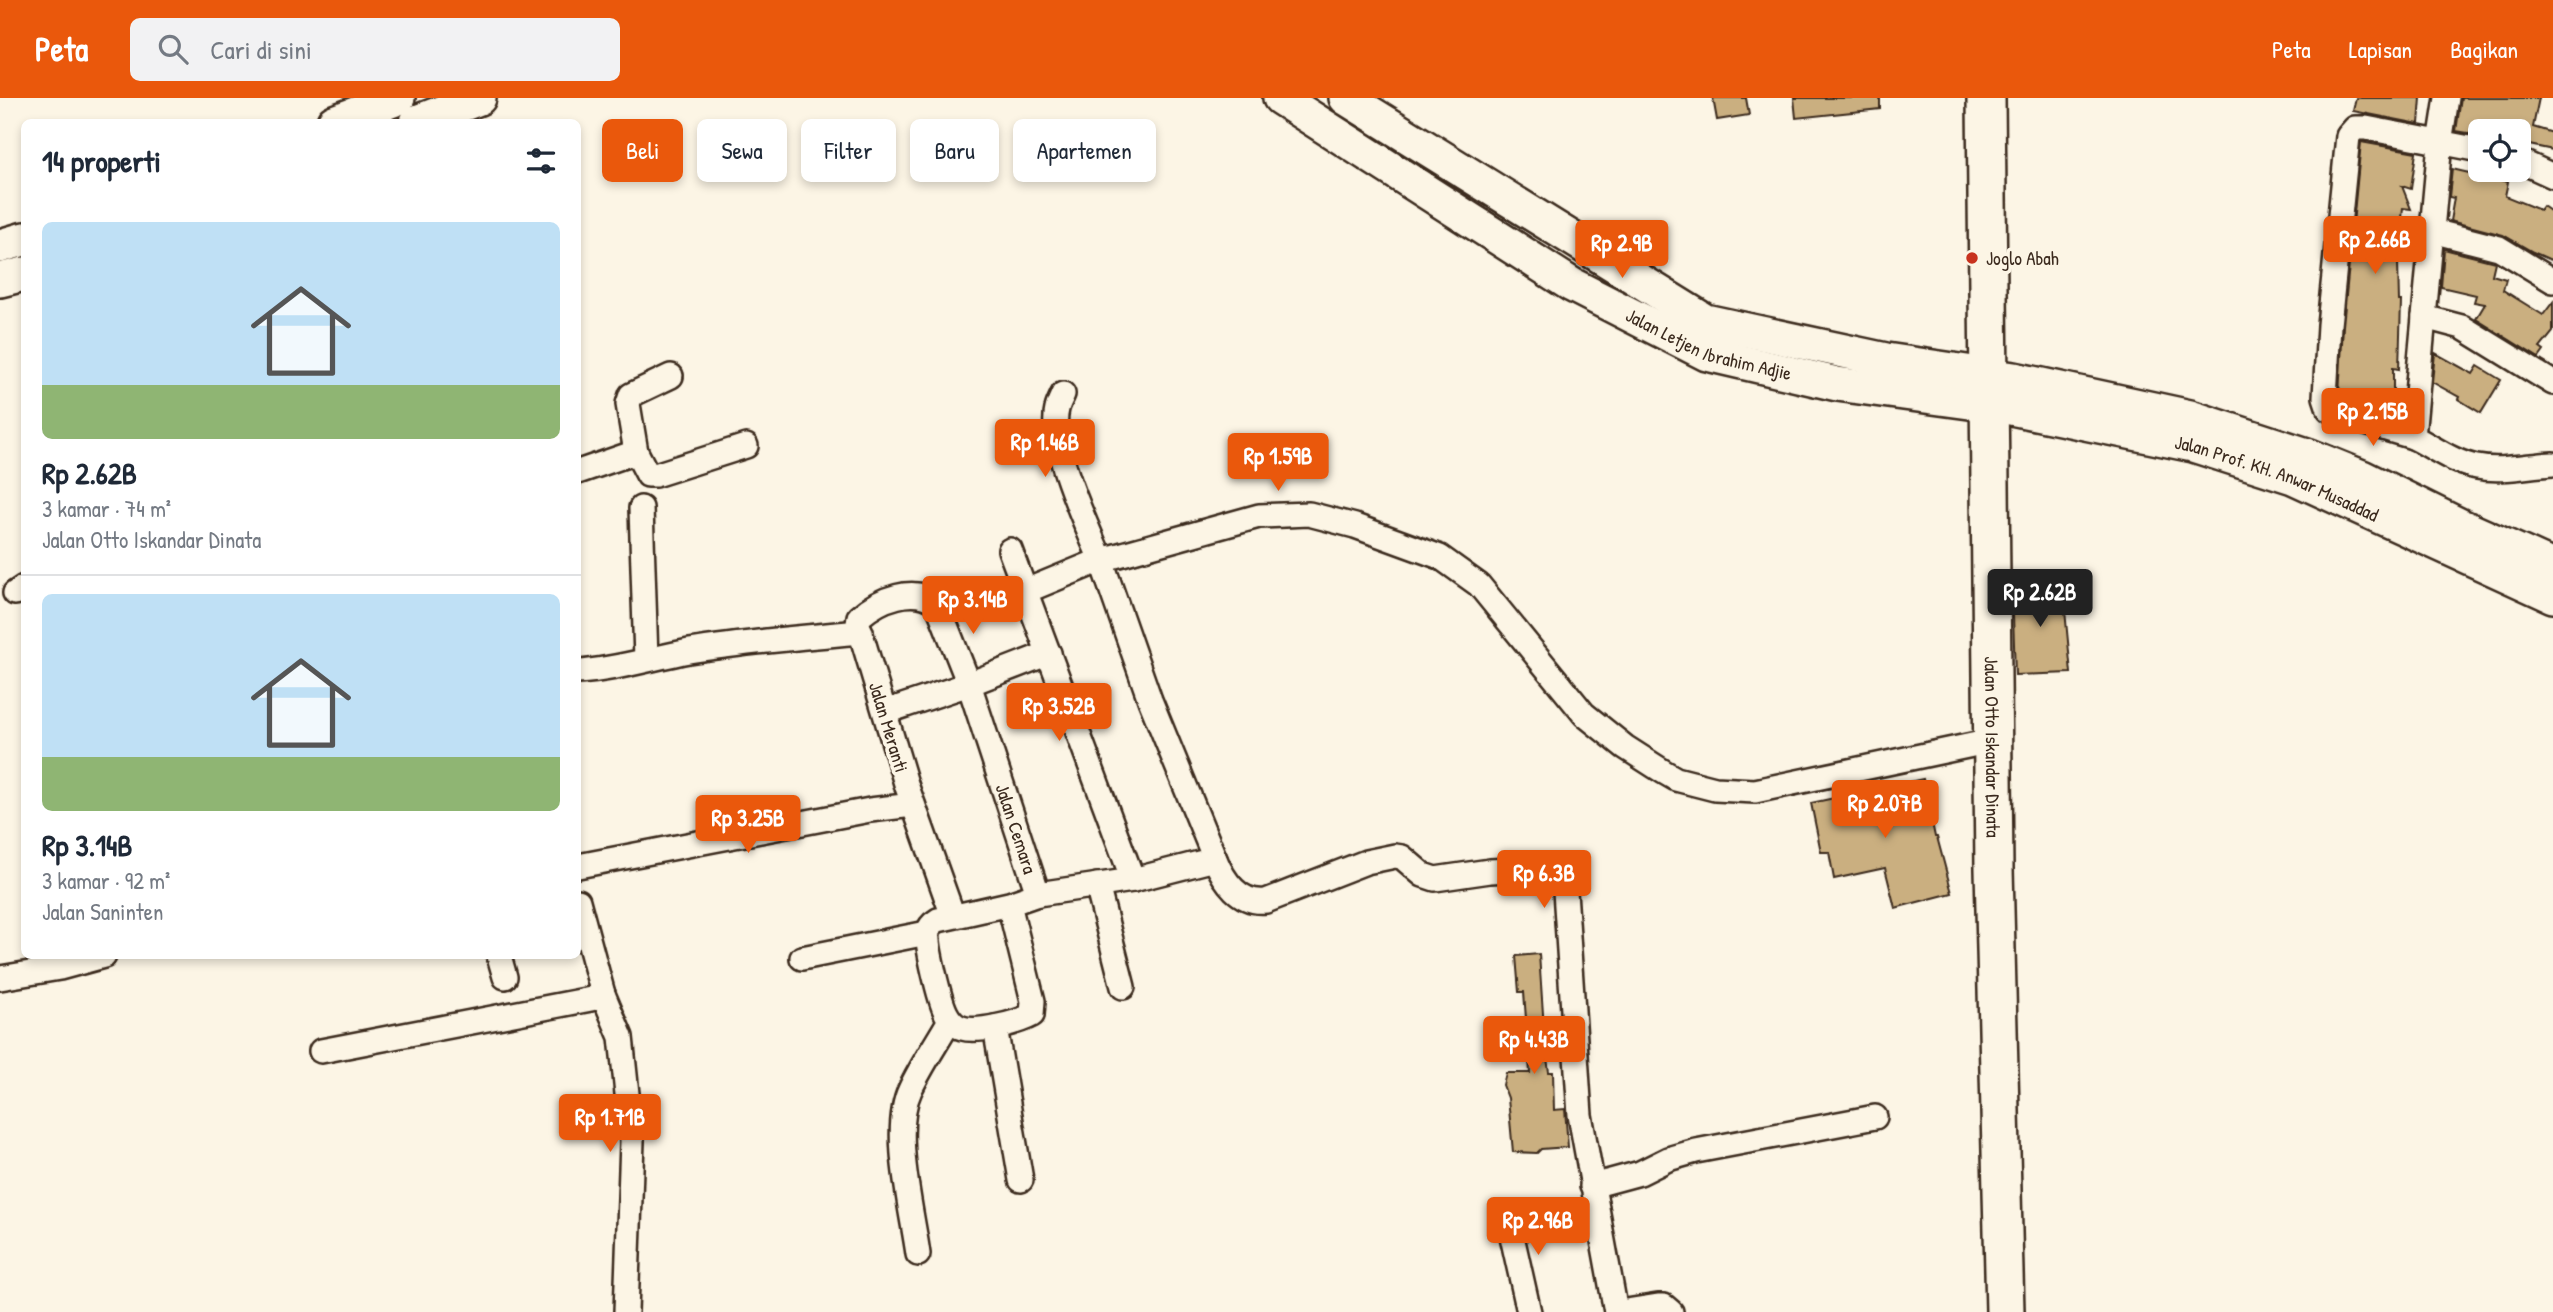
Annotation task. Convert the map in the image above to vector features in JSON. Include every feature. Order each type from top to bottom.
[{"type":"main road","name":"Jalan Otto Iskandar Dinata","points":[[1986,98],[1994,869],[2005,1312]]},
{"type":"street","points":[[342,119],[398,98]]},
{"type":"street","points":[[425,119],[479,98]]},
{"type":"street","name":"Jalan Letjen Ibrahim Adjie","points":[[1280,98],[1572,285],[1707,354],[1837,384],[1988,391]]},
{"type":"street","name":"Jalan Letjen Ibrahim Adjie","points":[[1346,98],[1705,321],[1886,360],[1988,391]]},
{"type":"street","points":[[2413,437],[2440,144],[2447,98]]},
{"type":"street","points":[[2468,148],[2366,128],[2355,128],[2348,136],[2329,325],[2325,397],[2329,409],[2346,417],[2413,437],[2462,463],[2490,468],[2553,464]]},
{"type":"street","points":[[2531,166],[2553,176]]},
{"type":"street","points":[[2432,231],[2499,248],[2553,281]]},
{"type":"street","points":[[0,246],[21,240]]},
{"type":"street","points":[[0,280],[21,275]]},
{"type":"street","points":[[2424,317],[2462,327],[2553,383]]},
{"type":"street","points":[[671,376],[631,395],[628,404],[636,452],[648,474],[655,475],[746,446]]},
{"type":"street","name":"Jalan Prof. KH. Anwar Musaddad","points":[[1988,391],[2014,379],[2190,417],[2259,438],[2362,477],[2460,526],[2553,567]]},
{"type":"street","name":"Jalan Prof. KH. Anwar Musaddad","points":[[1988,391],[2019,409],[2193,444],[2293,477],[2553,596]]},
{"type":"street","points":[[1063,394],[1056,411],[1056,430],[1065,472],[1101,560],[1150,700],[1214,859],[1231,887],[1246,900],[1266,901],[1366,862],[1395,856],[1402,857],[1423,875],[1435,878],[1547,867],[1562,879],[1580,1115],[1618,1312],[1658,1306],[1664,1306],[1671,1312]]},
{"type":"street","points":[[581,471],[636,452]]},
{"type":"street","points":[[641,508],[646,659]]},
{"type":"street","points":[[1026,591],[1101,560],[1259,516],[1309,514],[1355,526],[1440,557],[1479,585],[1584,714],[1625,747],[1676,779],[1715,789],[1755,791],[1911,757],[1978,744],[1993,744]]},
{"type":"street","points":[[1010,550],[1133,880]]},
{"type":"street","name":"Jalan Cemara","points":[[861,632],[859,617],[875,604],[916,593],[937,603],[969,684],[1038,894]]},
{"type":"street","points":[[581,672],[646,659],[784,639],[861,632]]},
{"type":"street","name":"Jalan Meranti","points":[[861,632],[913,804],[953,916]]},
{"type":"street","points":[[885,712],[1049,653]]},
{"type":"street","points":[[581,865],[857,812],[913,804]]},
{"type":"street","points":[[1009,904],[1033,1001],[1032,1015],[995,1027],[961,1028],[950,1020],[944,1011],[936,980],[928,933],[930,926],[938,920],[1009,904],[1038,894],[1133,880],[1214,859]]},
{"type":"street","points":[[1097,885],[1123,987]]},
{"type":"street","points":[[581,912],[603,994],[621,1037],[632,1141],[625,1312]]},
{"type":"street","points":[[802,958],[928,933]]},
{"type":"street","points":[[0,978],[61,968],[93,959]]},
{"type":"street","points":[[321,1051],[591,999],[603,994]]},
{"type":"street","points":[[918,1254],[902,1144],[902,1118],[909,1091],[950,1020]]},
{"type":"street","points":[[995,1027],[1021,1180]]},
{"type":"street","points":[[1592,1186],[1696,1151],[1875,1117]]},
{"type":"street","points":[[1507,1214],[1529,1312]]},
{"type":"building","points":[[1713,98],[1746,98],[1749,115],[1717,120]]},
{"type":"building","points":[[1794,98],[1880,98],[1880,109],[1796,118]]},
{"type":"building","points":[[2356,98],[2421,98],[2419,124],[2353,111]]},
{"type":"building","points":[[2461,98],[2539,98],[2533,127],[2553,133],[2553,150],[2531,145],[2531,119],[2468,119],[2468,133],[2456,131]]},
{"type":"building","points":[[2361,142],[2416,152],[2411,189],[2402,186],[2411,209],[2403,208],[2398,262],[2401,301],[2399,369],[2393,368],[2393,404],[2349,403],[2347,398],[2339,395]]},
{"type":"building","points":[[2452,169],[2468,173],[2468,182],[2508,182],[2505,196],[2540,210],[2543,206],[2553,213],[2553,261],[2503,235],[2450,221],[2454,198],[2449,197]]},
{"type":"building","points":[[2444,249],[2495,262],[2492,275],[2506,279],[2503,290],[2543,315],[2553,302],[2553,332],[2540,348],[2544,351],[2539,358],[2476,319],[2485,304],[2474,302],[2476,295],[2441,287]]},
{"type":"building","points":[[2435,353],[2473,374],[2478,366],[2501,380],[2481,413],[2432,382]]},
{"type":"building","points":[[2062,579],[2071,673],[2015,675],[2012,584]]},
{"type":"building","points":[[1923,779],[1935,837],[1952,893],[1895,908],[1885,868],[1834,879],[1829,852],[1821,852],[1811,803]]},
{"type":"building","points":[[1539,954],[1545,1044],[1549,1072],[1553,1072],[1554,1110],[1565,1109],[1568,1147],[1541,1149],[1537,1153],[1513,1152],[1508,1098],[1503,1085],[1506,1073],[1530,1073],[1524,992],[1519,992],[1516,956]]},
{"type":"place","name":"Joglo Abah","points":[[1972,258]]}]
